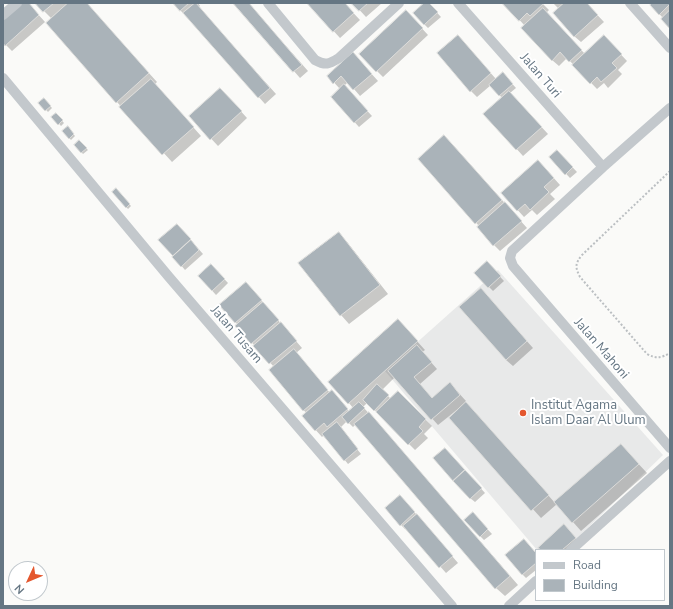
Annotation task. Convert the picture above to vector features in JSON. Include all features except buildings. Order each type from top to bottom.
[{"type":"street","points":[[3,15],[17,3]]},
{"type":"street","points":[[268,3],[315,60],[323,64],[329,64],[339,58],[399,3]]},
{"type":"street","name":"Jalan Turi","points":[[458,3],[603,167]]},
{"type":"street","points":[[630,3],[670,48]]},
{"type":"street","name":"Jalan Tusam","points":[[3,78],[169,277],[452,606]]},
{"type":"street","points":[[603,167],[670,108]]},
{"type":"street","name":"Jalan Mahoni","points":[[603,167],[512,251],[510,258],[513,266],[670,448]]},
{"type":"street","points":[[572,549],[670,461]]},
{"type":"street","points":[[509,606],[535,582]]},
{"type":"path","points":[[670,171],[576,262],[576,269],[580,277],[647,354],[653,358],[670,354]]},
{"type":"shaded area","name":"Institut Agama Islam Daar Al Ulum","points":[[498,270],[663,455],[566,549],[536,549],[385,371]]},
{"type":"place","name":"Institut Agama Islam Daar Al Ulum","points":[[523,413]]}]
